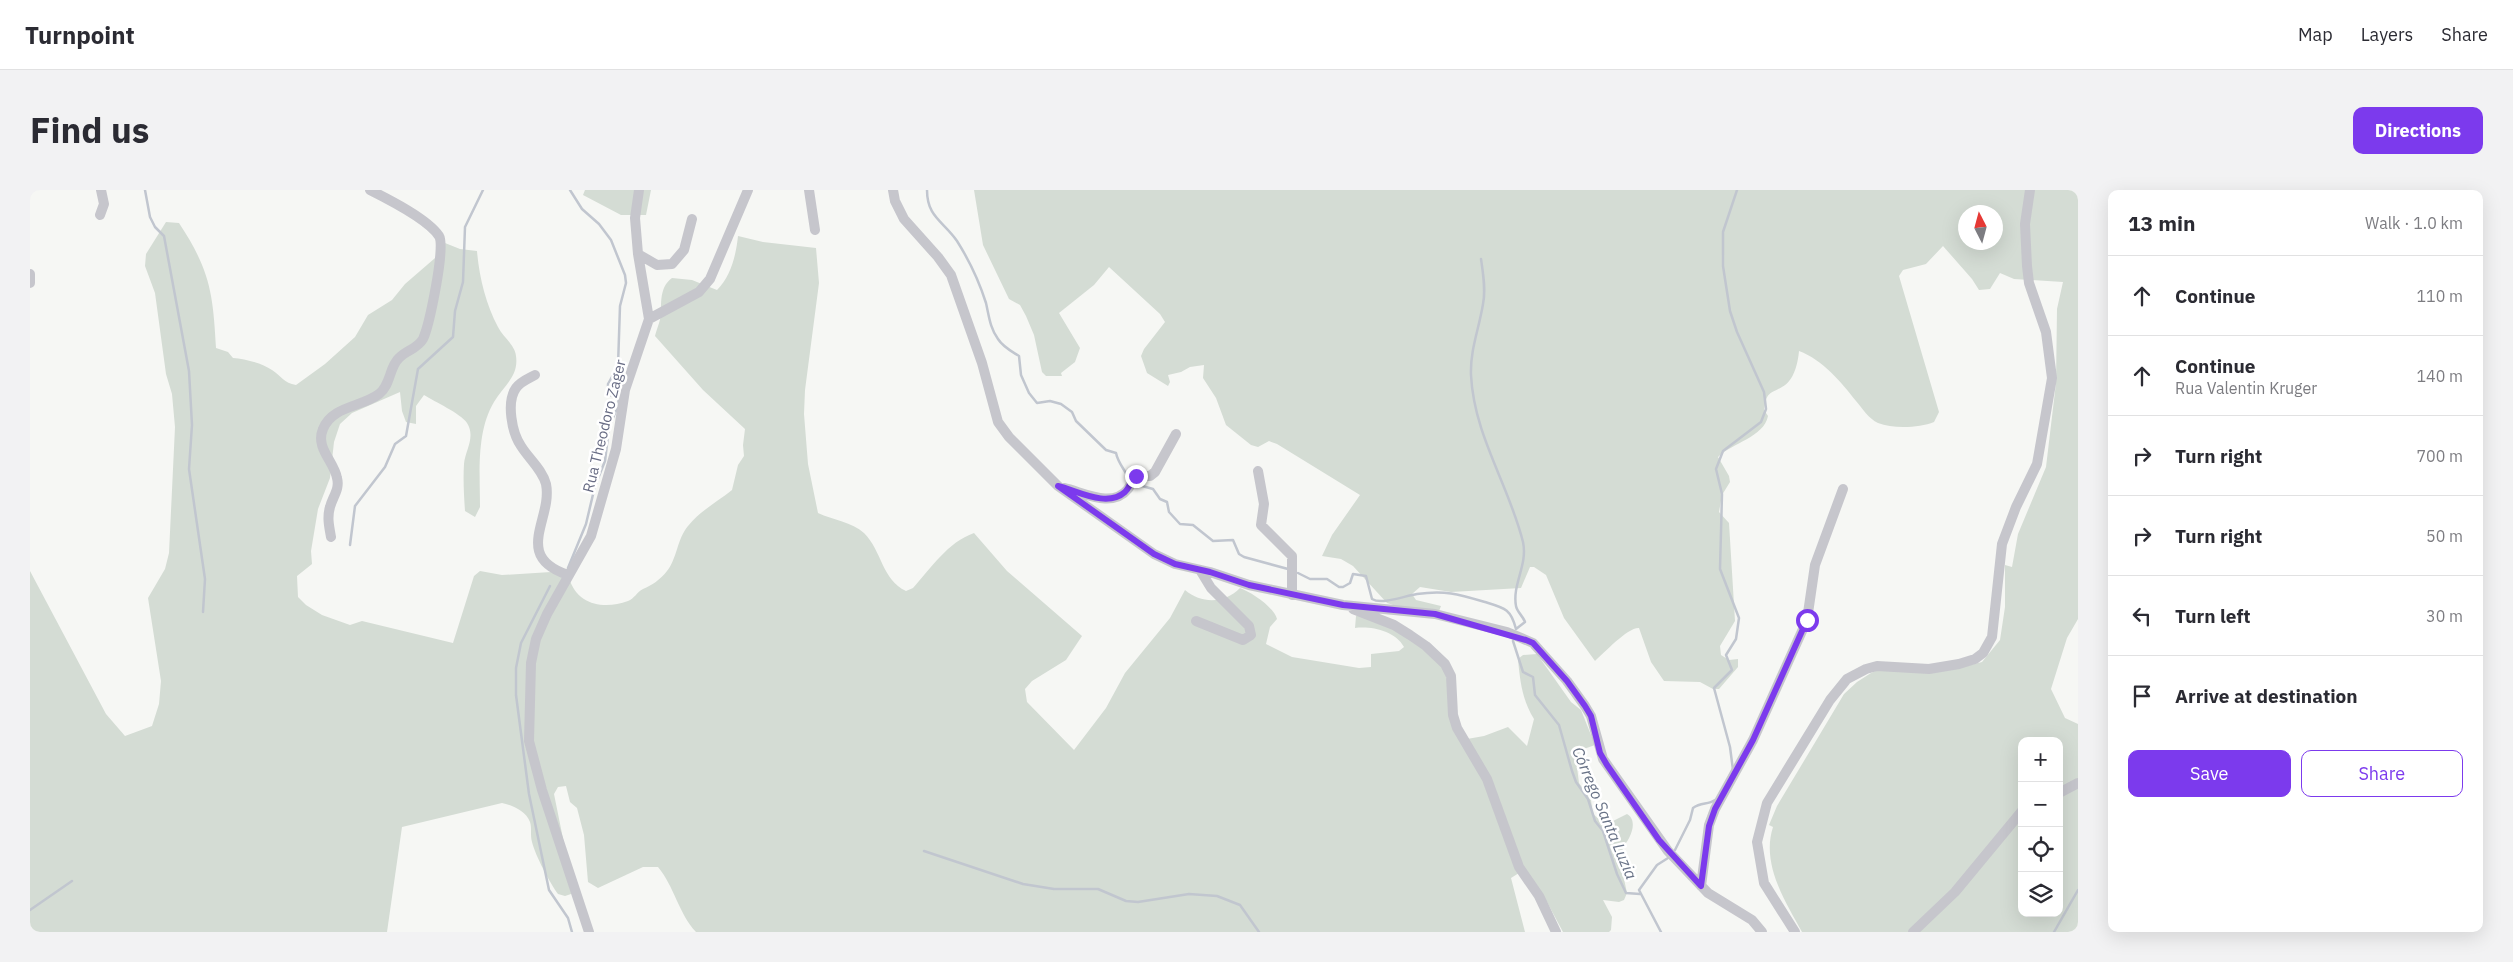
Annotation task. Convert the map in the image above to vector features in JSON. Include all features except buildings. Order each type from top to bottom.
[{"type":"street","points":[[100,216],[104,204],[101,190]]},
{"type":"street","points":[[331,536],[329,514],[338,482],[335,470],[322,446],[320,437],[323,428],[328,420],[346,408],[379,394],[385,386],[398,358],[418,346],[427,328],[441,261],[442,242],[434,230],[392,200],[370,190]]},
{"type":"street","name":"Rua Theodoro Zager","points":[[589,932],[542,790],[529,741],[531,663],[536,640],[556,596],[591,536],[615,456],[625,390],[649,319],[638,254],[636,218],[639,190]]},
{"type":"street","points":[[649,319],[699,292],[710,279],[748,190]]},
{"type":"street","points":[[809,190],[816,230]]},
{"type":"street","points":[[893,190],[895,200],[904,219],[938,257],[951,275],[982,363],[998,422],[1009,437],[1058,486],[1164,560],[1292,595],[1343,605],[1435,614],[1507,632],[1533,643],[1567,681],[1585,706],[1591,716],[1600,753],[1659,840],[1701,886],[1719,902],[1752,920],[1762,932]]},
{"type":"street","points":[[1795,932],[1764,883],[1757,842],[1767,804],[1830,700],[1847,679],[1856,673],[1877,666],[1929,669],[1959,664],[1974,659],[1989,645],[1992,637],[2002,544],[2037,464],[2052,378],[2046,332],[2030,283],[2027,266],[2025,224],[2030,190]]},
{"type":"street","points":[[638,254],[657,265],[672,264],[684,250],[692,219]]},
{"type":"street","points":[[30,274],[30,283]]},
{"type":"street","points":[[535,375],[522,381],[515,389],[512,399],[514,430],[518,440],[537,466],[546,484],[546,500],[538,540],[541,555],[556,570],[568,576]]},
{"type":"street","points":[[1058,486],[1102,499],[1121,495],[1127,490],[1136,476],[1150,476],[1155,472],[1176,434]]},
{"type":"street","points":[[1258,471],[1264,504],[1261,526],[1292,556],[1292,595]]},
{"type":"street","points":[[1701,886],[1708,833],[1715,809],[1753,740],[1807,620],[1815,565],[1843,489]]},
{"type":"street","points":[[1196,621],[1243,640],[1251,635],[1249,626],[1211,588],[1200,570]]},
{"type":"street","points":[[1343,605],[1394,625],[1426,646],[1445,664],[1451,676],[1457,728],[1487,779],[1519,867],[1539,896],[1556,932]]},
{"type":"street","points":[[2063,791],[2078,783]]},
{"type":"street","points":[[1913,932],[1955,892],[2018,817]]},
{"type":"shaded area","points":[[585,190],[651,190],[646,215],[621,215],[583,195]]},
{"type":"shaded area","points":[[974,190],[2078,190],[2078,619],[2067,638],[2051,689],[2065,718],[2078,724],[2078,932],[1802,932],[1782,895],[1772,868],[1770,841],[1773,827],[1769,825],[1777,806],[1844,694],[1857,682],[1883,668],[1955,669],[1982,662],[2000,640],[2005,607],[2005,565],[2012,567],[2018,534],[2046,467],[2056,383],[2057,309],[2063,282],[2014,279],[2000,273],[1990,289],[1979,290],[1972,279],[1943,246],[1926,264],[1903,270],[1899,276],[1939,412],[1934,422],[1928,424],[1914,427],[1898,427],[1878,423],[1866,413],[1831,372],[1816,360],[1799,351],[1790,381],[1767,397],[1764,410],[1768,416],[1765,423],[1754,435],[1718,457],[1729,476],[1730,482],[1722,495],[1719,512],[1729,523],[1735,621],[1720,646],[1721,655],[1729,660],[1738,659],[1738,667],[1719,689],[1713,689],[1700,682],[1664,681],[1651,662],[1639,628],[1623,636],[1595,661],[1564,618],[1546,575],[1534,567],[1530,567],[1521,588],[1451,592],[1420,587],[1412,594],[1416,600],[1441,606],[1436,619],[1387,603],[1353,566],[1341,559],[1322,556],[1332,535],[1360,495],[1277,444],[1269,441],[1258,447],[1251,445],[1226,425],[1216,398],[1203,378],[1204,365],[1190,367],[1181,372],[1168,375],[1170,382],[1168,386],[1147,373],[1141,356],[1144,349],[1165,322],[1160,314],[1109,267],[1094,285],[1059,313],[1080,348],[1075,362],[1061,373],[1062,376],[1046,376],[1042,372],[1034,335],[1026,316],[1020,305],[1009,299],[983,245]]},
{"type":"shaded area","points":[[166,222],[179,223],[204,269],[211,297],[216,348],[228,352],[233,358],[263,365],[286,381],[296,385],[325,364],[355,337],[368,315],[392,300],[405,284],[442,252],[445,243],[460,249],[477,251],[481,280],[487,300],[500,331],[513,348],[516,356],[513,376],[494,402],[484,426],[480,453],[480,507],[475,517],[465,511],[464,464],[470,433],[467,423],[459,415],[424,395],[416,406],[416,424],[406,422],[402,411],[400,392],[352,413],[340,424],[334,442],[330,478],[318,509],[311,551],[312,564],[297,576],[298,597],[306,605],[322,615],[350,625],[362,621],[453,643],[474,576],[480,571],[502,575],[551,572],[569,578],[578,594],[585,600],[601,605],[619,604],[628,601],[641,590],[656,582],[673,561],[681,537],[688,526],[703,511],[732,490],[738,465],[744,456],[745,429],[703,390],[655,336],[660,318],[664,289],[672,278],[692,280],[717,290],[726,278],[732,265],[738,236],[763,242],[816,248],[819,283],[805,390],[804,414],[808,464],[818,513],[848,524],[864,533],[875,548],[892,580],[906,591],[913,588],[948,549],[974,533],[1007,571],[1082,636],[1066,660],[1032,681],[1025,689],[1027,702],[1074,750],[1106,708],[1125,673],[1170,618],[1185,590],[1199,598],[1213,600],[1227,597],[1240,588],[1245,590],[1267,605],[1277,619],[1270,627],[1266,644],[1292,657],[1359,668],[1371,667],[1371,654],[1399,651],[1404,647],[1389,633],[1376,629],[1355,628],[1356,616],[1369,613],[1441,657],[1460,729],[1467,739],[1484,736],[1508,727],[1527,746],[1534,719],[1524,697],[1518,659],[1523,655],[1537,654],[1571,702],[1581,710],[1595,745],[1581,750],[1576,759],[1579,783],[1591,800],[1593,814],[1600,820],[1608,816],[1611,822],[1627,814],[1631,817],[1632,831],[1622,848],[1634,870],[1624,879],[1627,893],[1624,900],[1619,902],[1603,900],[1612,917],[1611,930],[1609,932],[1563,932],[1547,902],[1519,873],[1511,878],[1525,932],[696,932],[685,917],[658,867],[643,867],[598,888],[588,882],[584,835],[577,808],[570,802],[566,786],[558,787],[554,794],[573,888],[571,894],[565,896],[558,894],[540,862],[532,842],[531,824],[528,818],[518,809],[502,803],[402,827],[387,932],[30,932],[30,571],[106,714],[125,736],[152,726],[159,704],[161,681],[148,598],[165,569],[169,553],[175,427],[172,394],[166,374],[155,293],[145,266],[146,254]]},
{"type":"waterway","points":[[145,190],[150,217],[155,227],[164,236],[189,371],[192,425],[189,469],[205,579],[203,612]]},
{"type":"waterway","points":[[350,545],[355,506],[385,467],[395,444],[406,436],[418,369],[453,337],[455,311],[463,282],[465,227],[483,190]]},
{"type":"waterway","points":[[568,568],[586,524],[595,486],[605,461],[609,427],[619,404],[618,399],[608,394],[608,384],[618,366],[620,306],[626,283],[625,275],[611,240],[599,224],[582,209],[570,190]]},
{"type":"waterway","name":"Córrego Santa Luzia","points":[[927,190],[933,213],[952,234],[966,256],[986,303],[995,335],[1005,347],[1019,356],[1021,375],[1029,393],[1037,403],[1050,401],[1061,404],[1072,412],[1076,421],[1106,450],[1116,453],[1129,479]]},
{"type":"waterway","points":[[1733,770],[1730,747],[1714,688],[1732,670],[1726,655],[1736,639],[1739,618],[1720,569],[1722,494],[1716,469],[1723,451],[1761,422],[1766,409],[1764,392],[1737,332],[1730,311],[1723,266],[1723,232],[1737,190]]},
{"type":"waterway","points":[[1481,259],[1484,299],[1473,348],[1471,375],[1478,419],[1517,521],[1523,542],[1523,559],[1515,598],[1517,608],[1525,622],[1516,629]]},
{"type":"waterway","name":"Córrego Santa Luzia","points":[[1135,484],[1153,489],[1160,499],[1167,502],[1169,512],[1180,524],[1193,525],[1213,541],[1233,540],[1239,554],[1244,557],[1288,569]]},
{"type":"waterway","name":"Córrego Santa Luzia","points":[[1298,573],[1310,579],[1327,579],[1339,587],[1350,583],[1353,574],[1366,576],[1372,599],[1376,601],[1387,601],[1436,592],[1467,597],[1506,610],[1512,617],[1516,629]]},
{"type":"waterway","points":[[550,586],[521,643],[516,668],[516,695],[529,794],[549,890],[568,918],[572,932]]},
{"type":"waterway","name":"Córrego Santa Luzia","points":[[1513,641],[1523,672],[1533,677],[1535,695],[1559,725],[1576,782],[1588,799],[1595,821],[1603,831],[1617,874],[1626,893],[1640,894]]},
{"type":"waterway","points":[[1675,850],[1690,820],[1693,808],[1715,800]]},
{"type":"waterway","points":[[924,851],[1023,884],[1054,889],[1098,889],[1126,901],[1138,902],[1189,894],[1217,896],[1240,905],[1259,932]]},
{"type":"waterway","name":"Córrego Santa Luzia","points":[[1661,932],[1639,890],[1657,865],[1668,858]]},
{"type":"waterway","points":[[30,910],[72,881]]},
{"type":"waterway","points":[[2054,932],[2078,890]]},
{"type":"route","points":[[1136,476],[1127,490],[1121,495],[1102,499],[1058,486],[1154,554],[1175,564],[1210,572],[1249,585],[1343,605],[1435,614],[1507,632],[1533,643],[1567,681],[1585,706],[1591,716],[1593,731],[1600,753],[1611,771],[1659,840],[1701,886],[1709,826],[1715,809],[1734,778],[1753,740],[1792,649],[1807,620]]}]
